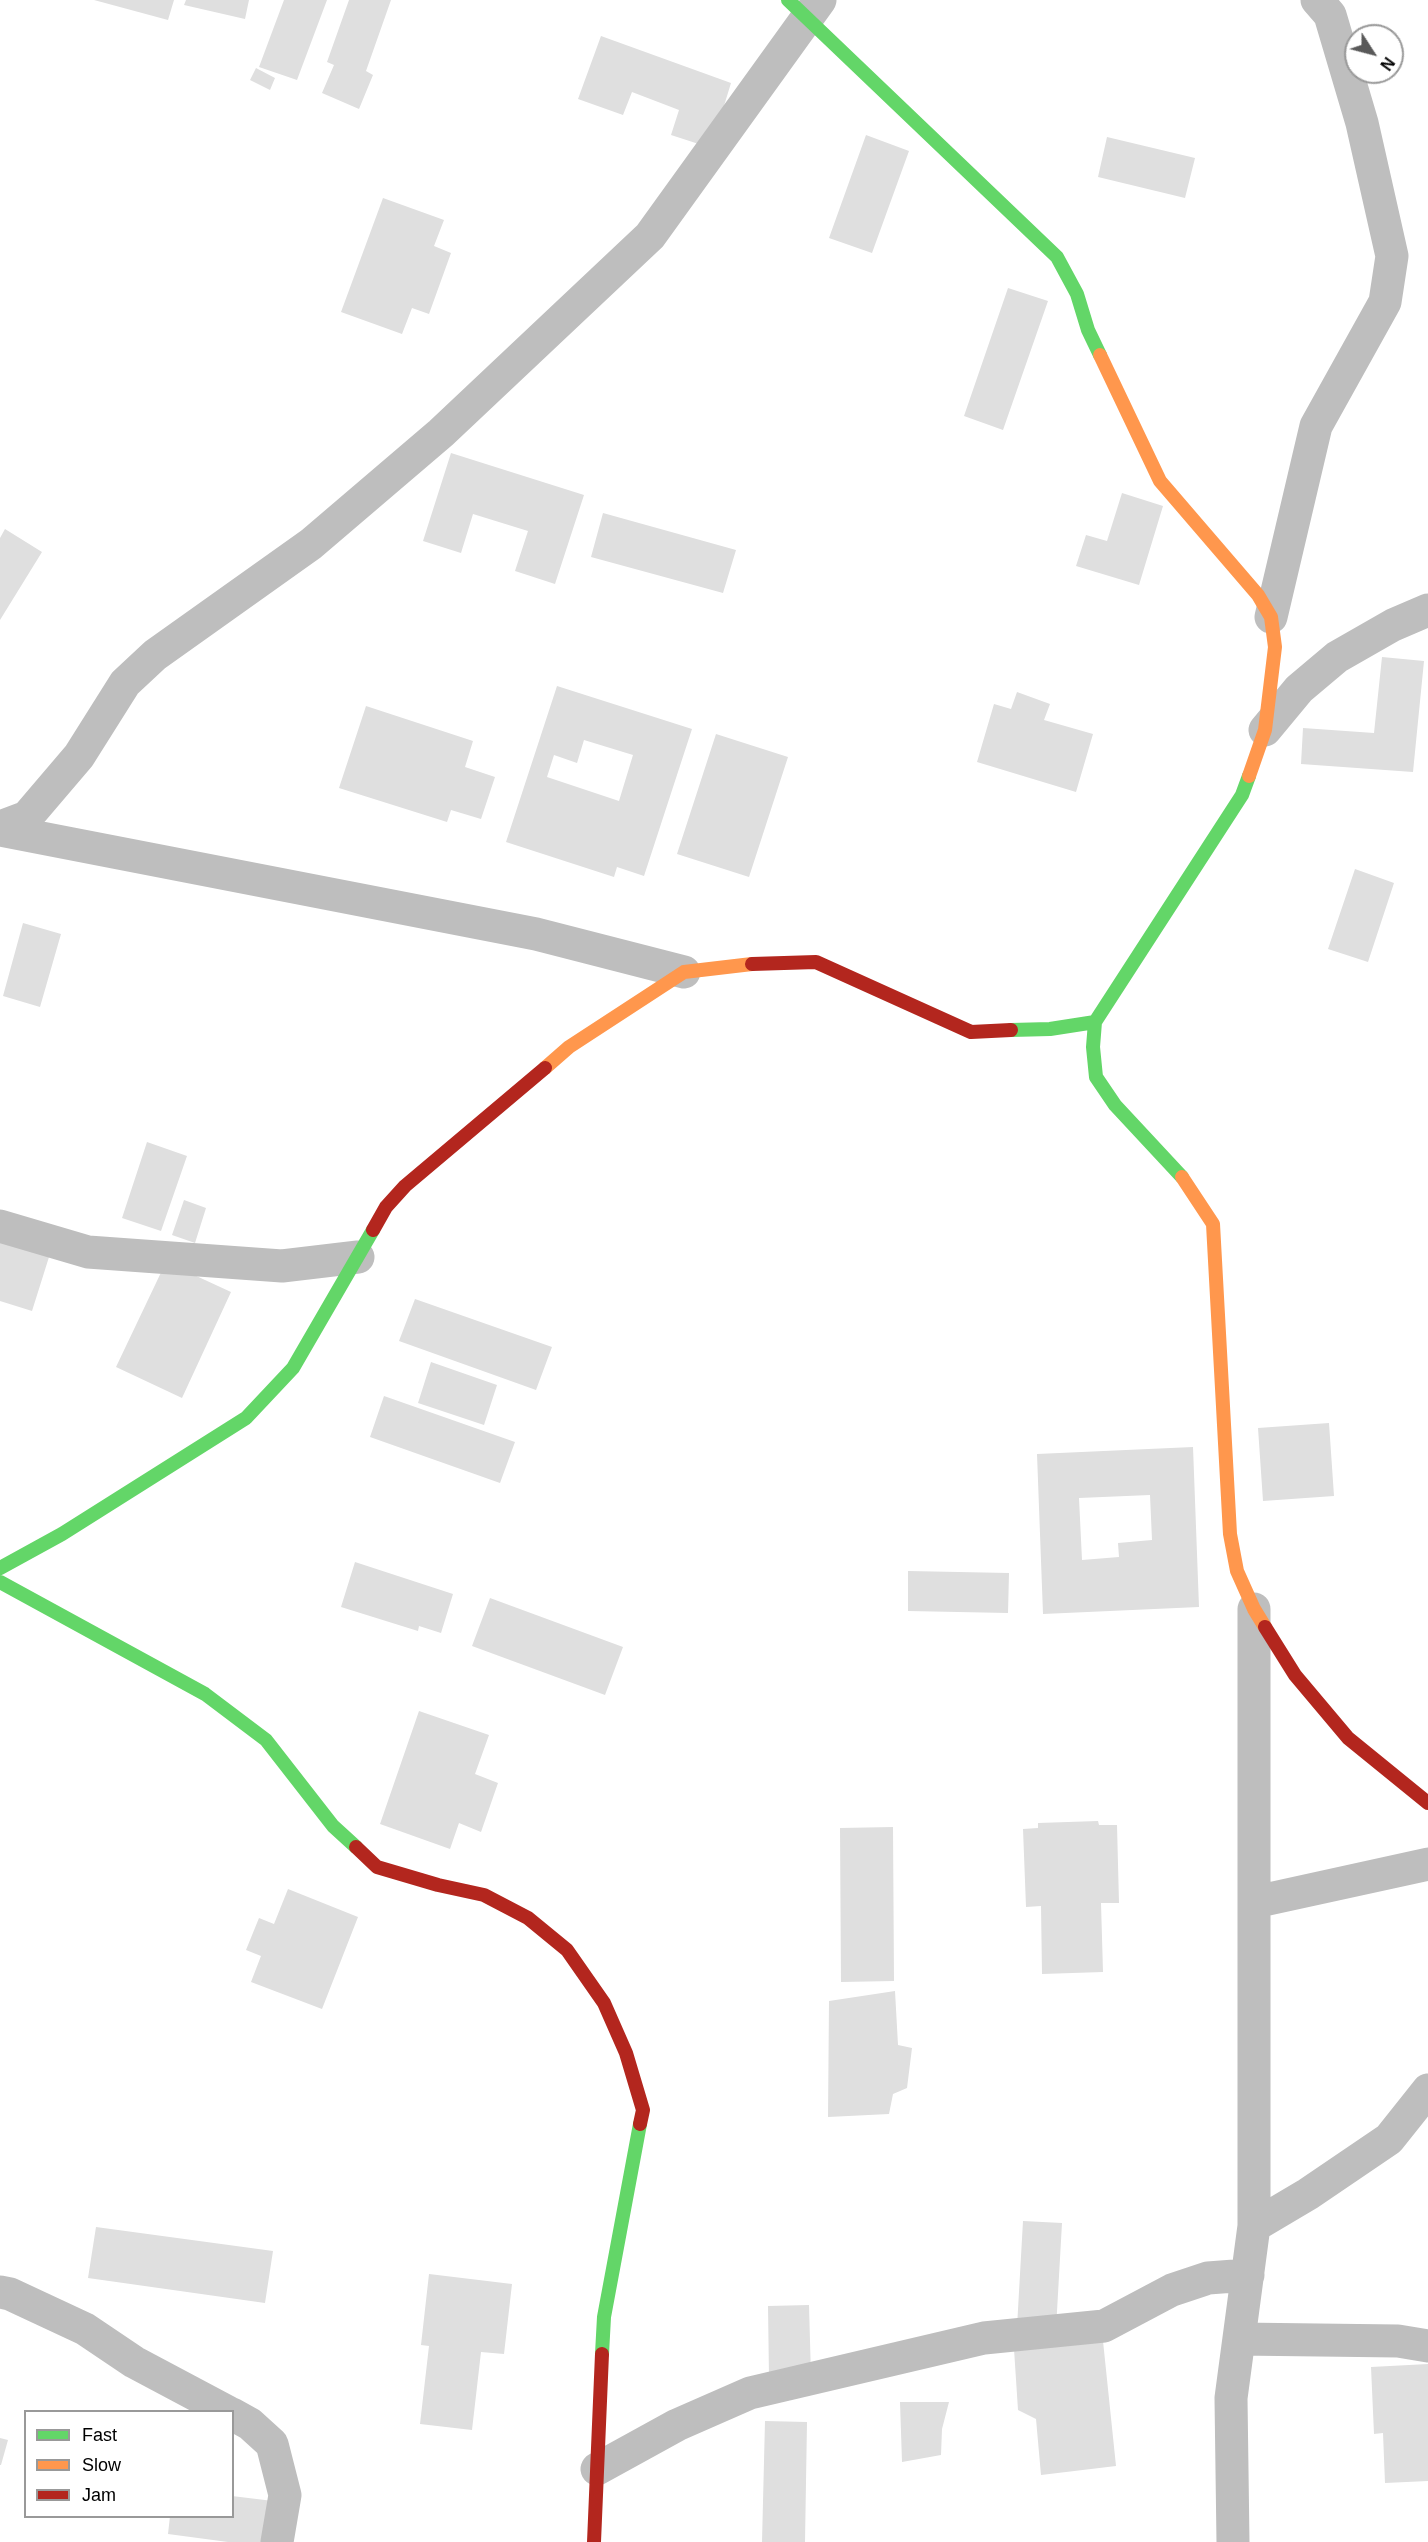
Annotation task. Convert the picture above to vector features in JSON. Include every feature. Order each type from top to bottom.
[{"type":"street","points":[[1317,0],[1330,15],[1359,112],[1392,256],[1385,302],[1316,426],[1271,617],[1275,647],[1265,730],[1242,795],[1095,1022],[1093,1047],[1096,1077],[1115,1105],[1163,1154],[1191,1189],[1213,1224],[1230,1534],[1237,1571],[1254,1609],[1295,1675],[1348,1738],[1428,1803]]},
{"type":"street","points":[[0,828],[27,817],[79,756],[125,683],[155,655],[320,537],[441,433],[650,236],[805,6],[1057,257],[1077,294],[1088,330],[1160,480],[1258,595],[1271,617]]},
{"type":"street","points":[[1265,730],[1299,689],[1337,657],[1393,625],[1428,610]]},
{"type":"street","points":[[0,828],[536,934],[684,972],[735,965],[816,962],[971,1032],[1041,1030],[1095,1022]]},
{"type":"street","points":[[0,1568],[62,1534],[246,1418],[293,1368],[386,1207],[429,1164],[569,1047],[684,972]]},
{"type":"street","points":[[0,1226],[88,1252],[282,1266],[358,1257]]},
{"type":"street","points":[[0,1582],[205,1694],[266,1740],[333,1826],[377,1867],[438,1886],[484,1895],[528,1918],[567,1950],[604,2003],[626,2053],[643,2110],[604,2317],[594,2542]]},
{"type":"street","points":[[1233,2542],[1231,2398],[1254,2226],[1254,1609]]},
{"type":"street","points":[[1255,1902],[1428,1864]]},
{"type":"street","points":[[1254,2226],[1308,2194],[1389,2139],[1428,2090]]},
{"type":"street","points":[[597,2469],[677,2425],[750,2393],[984,2338],[1104,2326],[1172,2290],[1208,2278],[1248,2275]]},
{"type":"street","points":[[0,2292],[10,2294],[85,2329],[134,2362],[224,2410]]},
{"type":"street","points":[[1239,2339],[1398,2340],[1428,2346]]},
{"type":"street","points":[[234,2415],[250,2424],[272,2444],[285,2495],[277,2542]]},
{"type":"building","points":[[94,0],[174,0],[168,20]]},
{"type":"building","points":[[186,0],[249,0],[245,19],[184,5]]},
{"type":"building","points":[[284,0],[327,0],[297,80],[259,67]]},
{"type":"building","points":[[349,0],[391,0],[366,71],[373,75],[359,109],[322,93],[334,65],[327,62]]},
{"type":"building","points":[[601,36],[731,83],[711,148],[671,135],[679,110],[632,92],[623,115],[578,99]]},
{"type":"building","points":[[256,68],[275,78],[270,90],[250,80]]},
{"type":"building","points":[[866,135],[909,151],[872,253],[829,238]]},
{"type":"building","points":[[1107,137],[1195,158],[1185,198],[1098,177]]},
{"type":"building","points":[[383,198],[444,220],[434,246],[451,253],[429,314],[412,308],[402,334],[341,312]]},
{"type":"building","points":[[1008,288],[1048,301],[1003,430],[964,416]]},
{"type":"building","points":[[451,453],[584,495],[555,584],[515,571],[528,531],[473,514],[461,553],[423,541]]},
{"type":"building","points":[[1122,493],[1163,506],[1139,585],[1076,566],[1086,535],[1107,541]]},
{"type":"building","points":[[603,513],[736,550],[723,593],[591,557]]},
{"type":"building","points":[[5,529],[42,552],[0,620],[0,538]]},
{"type":"building","points":[[1382,657],[1424,661],[1413,772],[1301,764],[1303,728],[1374,733]]},
{"type":"building","points":[[557,686],[692,729],[644,876],[617,867],[614,877],[506,842]],"holes":[[[584,740],[633,755],[619,801],[547,777],[554,755],[577,763]]]},
{"type":"building","points":[[1017,692],[1050,704],[1044,720],[1093,734],[1076,792],[977,762],[994,704],[1011,709]]},
{"type":"building","points":[[366,706],[473,741],[465,767],[495,777],[481,819],[451,810],[447,822],[339,788]]},
{"type":"building","points":[[716,734],[788,757],[749,877],[677,854]]},
{"type":"building","points":[[1355,869],[1394,883],[1368,962],[1328,949]]},
{"type":"building","points":[[23,923],[61,934],[40,1007],[3,996]]},
{"type":"building","points":[[147,1142],[187,1156],[161,1231],[122,1218]]},
{"type":"building","points":[[184,1200],[206,1208],[195,1243],[172,1235]]},
{"type":"building","points":[[0,1241],[49,1257],[32,1311],[0,1301]]},
{"type":"building","points":[[166,1262],[231,1292],[182,1398],[116,1367]]},
{"type":"building","points":[[415,1299],[552,1347],[536,1390],[399,1341]]},
{"type":"building","points":[[431,1362],[497,1385],[484,1425],[418,1403]]},
{"type":"building","points":[[384,1396],[515,1442],[500,1483],[370,1437]]},
{"type":"building","points":[[1329,1423],[1334,1496],[1263,1501],[1258,1428]]},
{"type":"building","points":[[1193,1447],[1199,1607],[1043,1614],[1037,1454]],"holes":[[[1150,1495],[1152,1540],[1118,1543],[1119,1557],[1082,1560],[1079,1498]]]},
{"type":"building","points":[[355,1562],[453,1594],[441,1633],[419,1626],[418,1631],[341,1607]]},
{"type":"building","points":[[908,1571],[1009,1573],[1008,1613],[908,1611]]},
{"type":"building","points":[[490,1598],[623,1647],[605,1695],[472,1646]]},
{"type":"building","points":[[419,1711],[489,1735],[475,1774],[498,1783],[481,1832],[459,1823],[450,1849],[380,1824]]},
{"type":"building","points":[[1098,1821],[1099,1825],[1117,1825],[1119,1903],[1101,1903],[1103,1972],[1042,1974],[1041,1906],[1026,1907],[1023,1829],[1038,1828],[1038,1823]]},
{"type":"building","points":[[893,1827],[894,1981],[841,1982],[840,1828]]},
{"type":"building","points":[[288,1889],[358,1917],[322,2009],[251,1982],[261,1956],[246,1950],[259,1918],[274,1924]]},
{"type":"building","points":[[895,1991],[898,2045],[912,2048],[907,2088],[893,2094],[889,2114],[828,2117],[829,2001]]},
{"type":"building","points":[[1023,2221],[1062,2223],[1056,2329],[1017,2327]]},
{"type":"building","points":[[96,2227],[273,2251],[265,2303],[88,2278]]},
{"type":"building","points":[[429,2274],[512,2284],[504,2354],[481,2352],[472,2430],[420,2424],[429,2346],[421,2345]]},
{"type":"building","points":[[809,2305],[811,2377],[769,2378],[768,2306]]},
{"type":"building","points":[[1103,2341],[1116,2466],[1041,2475],[1036,2419],[1018,2410],[1014,2349]]},
{"type":"building","points":[[1428,2364],[1428,2481],[1385,2483],[1383,2433],[1374,2434],[1371,2367]]},
{"type":"building","points":[[900,2402],[949,2402],[942,2429],[941,2455],[902,2462]]},
{"type":"building","points":[[765,2421],[807,2422],[805,2542],[762,2542]]},
{"type":"building","points":[[0,2438],[8,2440],[1,2465],[0,2465]]},
{"type":"building","points":[[234,2496],[273,2501],[268,2542],[228,2542],[168,2534],[170,2518],[234,2518]]},
{"type":"traffic: fast","points":[[788,0],[1057,257],[1077,294],[1088,330],[1100,355]]},
{"type":"traffic: fast","points":[[1182,1177],[1115,1105],[1096,1077],[1093,1047],[1095,1022],[1242,795],[1249,776]]},
{"type":"traffic: fast","points":[[1011,1030],[1050,1029],[1095,1022]]},
{"type":"traffic: fast","points":[[0,1568],[62,1534],[246,1418],[293,1368],[373,1230]]},
{"type":"traffic: fast","points":[[0,1582],[205,1694],[266,1740],[333,1826],[356,1847]]},
{"type":"traffic: fast","points":[[602,2354],[604,2317],[640,2124]]},
{"type":"traffic: slow","points":[[1100,355],[1160,481],[1258,595],[1271,617],[1275,647],[1265,730],[1249,776]]},
{"type":"traffic: slow","points":[[545,1068],[569,1047],[684,972],[752,964]]},
{"type":"traffic: slow","points":[[1182,1177],[1213,1224],[1230,1534],[1237,1571],[1265,1627]]},
{"type":"traffic: jam","points":[[752,964],[816,962],[971,1032],[1011,1030]]},
{"type":"traffic: jam","points":[[373,1230],[386,1207],[405,1186],[545,1068]]},
{"type":"traffic: jam","points":[[1265,1627],[1295,1675],[1348,1738],[1428,1803]]},
{"type":"traffic: jam","points":[[356,1847],[377,1867],[438,1885],[484,1895],[528,1918],[567,1950],[604,2003],[626,2053],[643,2110],[640,2124]]},
{"type":"traffic: jam","points":[[594,2542],[602,2354]]}]
